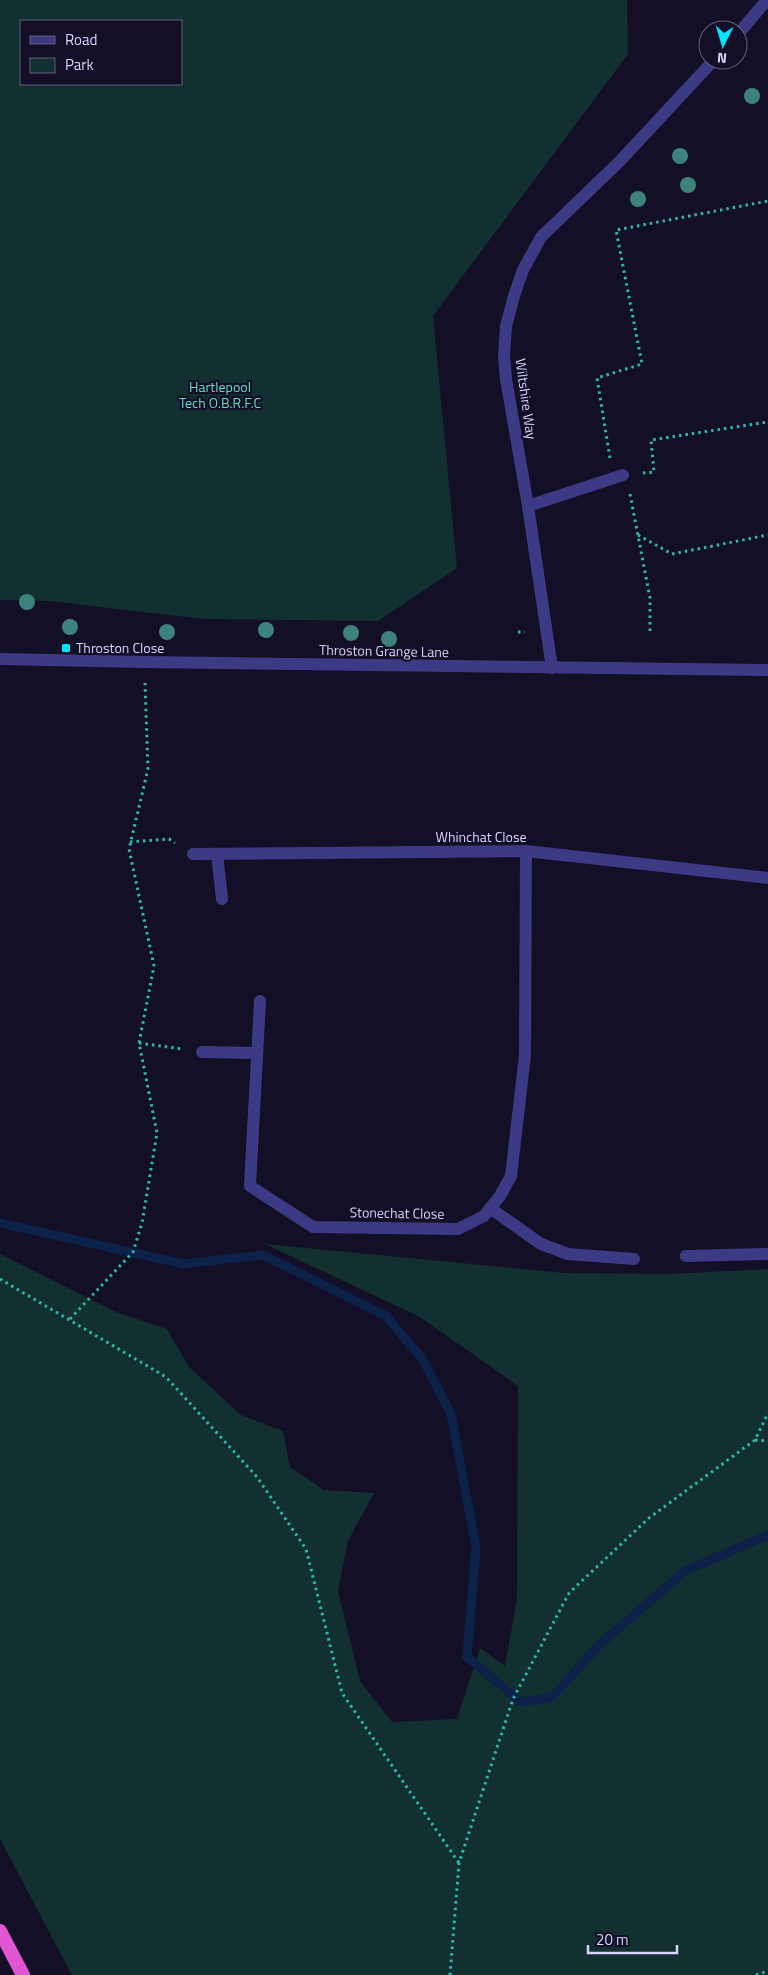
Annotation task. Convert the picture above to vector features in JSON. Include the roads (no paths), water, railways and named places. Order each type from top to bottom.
[{"type":"highway","points":[[0,1931],[23,1975]]},
{"type":"street","points":[[748,22],[767,0]]},
{"type":"street","name":"Wiltshire Way","points":[[552,668],[528,506],[506,379],[504,356],[506,326],[523,270],[542,237],[619,162],[705,70]]},
{"type":"street","points":[[528,506],[621,476]]},
{"type":"street","name":"Throston Grange Lane","points":[[0,659],[768,670]]},
{"type":"street","name":"Whinchat Close","points":[[192,854],[526,851],[768,878]]},
{"type":"street","name":"Stonechat Close","points":[[260,1002],[250,1186],[313,1227],[458,1229],[484,1216],[500,1196],[511,1176],[525,1055],[526,851]]},
{"type":"street","points":[[217,854],[222,899]]},
{"type":"street","points":[[202,1052],[257,1053]]},
{"type":"street","points":[[490,1208],[541,1244],[568,1254],[634,1259]]},
{"type":"street","points":[[686,1256],[768,1254]]},
{"type":"waterway","points":[[0,1223],[184,1264],[263,1255],[386,1316],[423,1360],[451,1414],[476,1547],[467,1657],[521,1702],[552,1697],[600,1644],[685,1571],[768,1535]]},
{"type":"place","name":"Throston Close","points":[[66,648]]},
{"type":"park label","name":"Hartlepool Tech O.B.R.F.C","points":[[220,396]]}]
